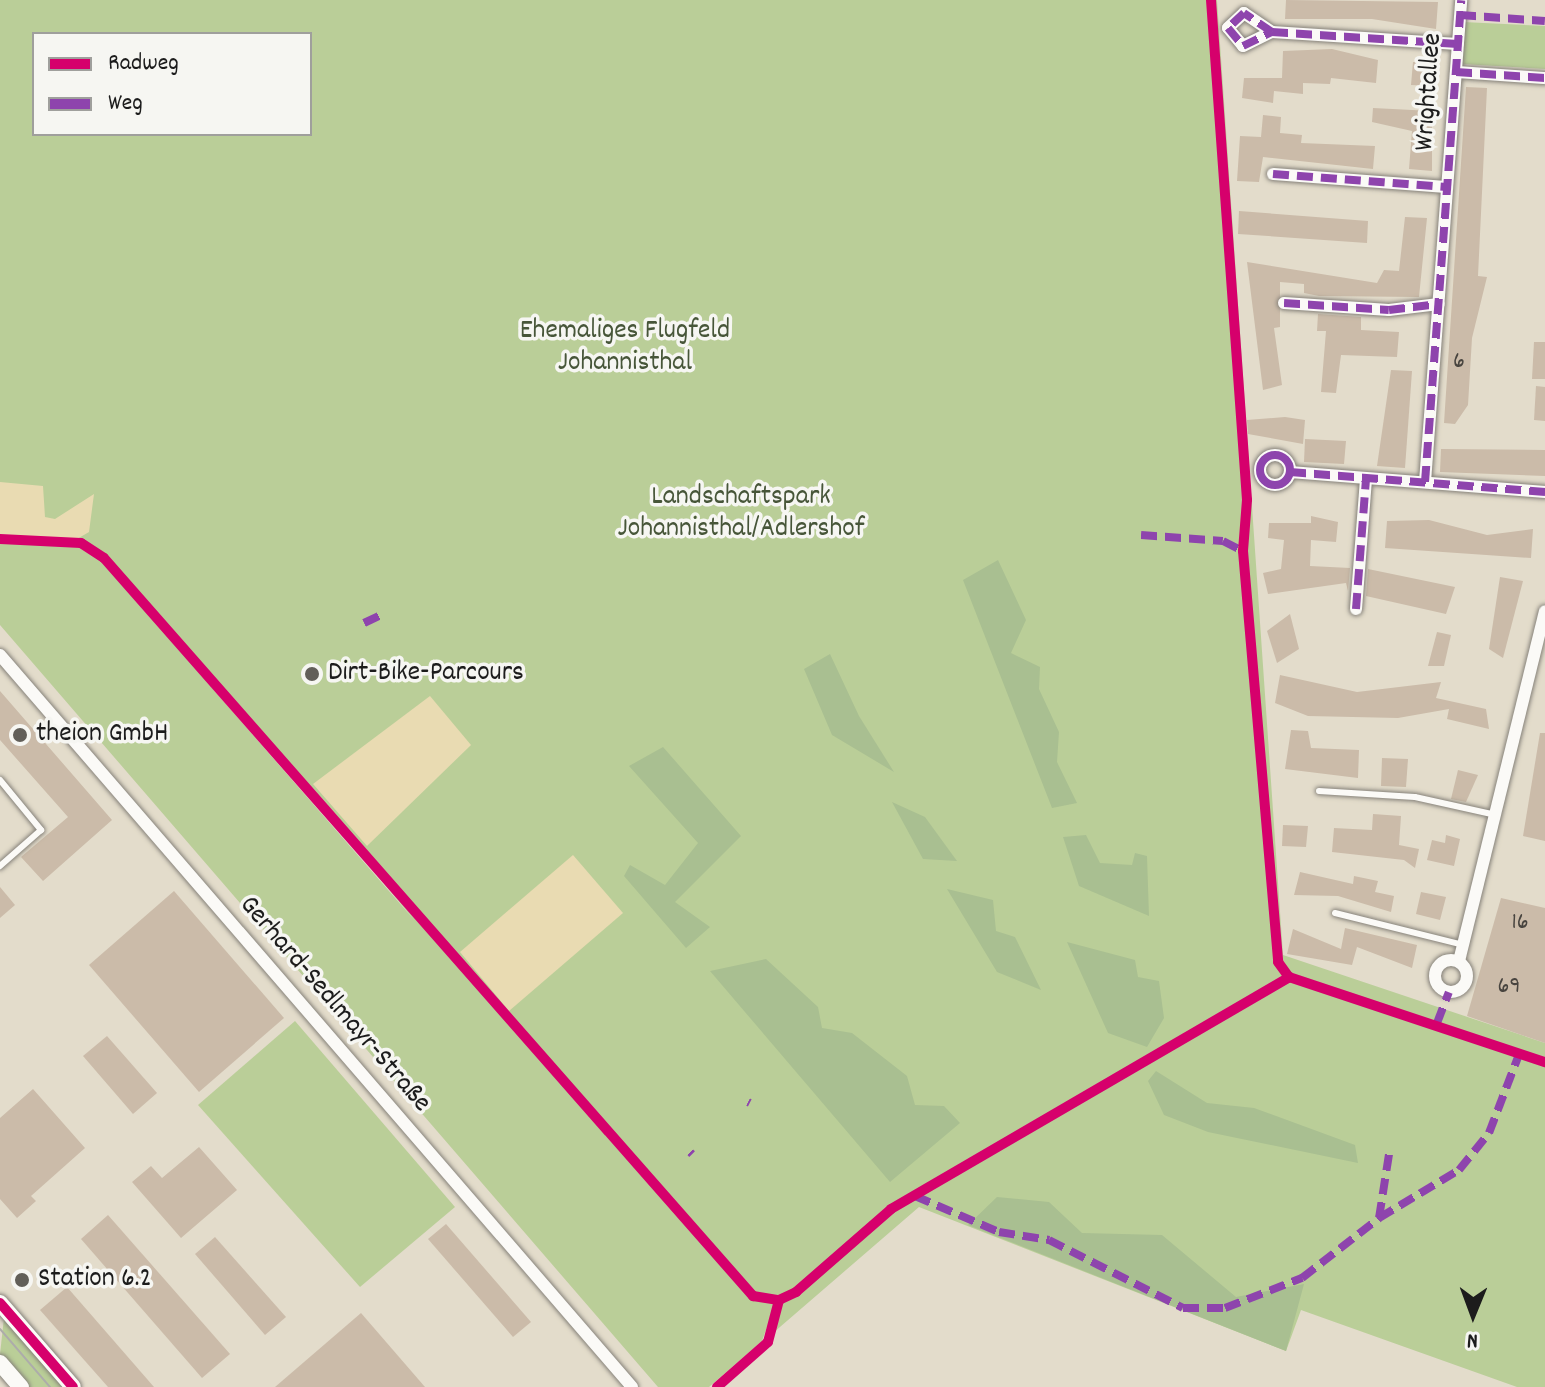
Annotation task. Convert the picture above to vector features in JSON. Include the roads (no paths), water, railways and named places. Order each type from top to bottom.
[{"type":"main road","points":[[0,1303],[73,1387]]},
{"type":"main road","points":[[0,1363],[21,1387]]},
{"type":"street","name":"Wrightallee","points":[[1425,482],[1461,0]]},
{"type":"street","points":[[1272,32],[1458,44]]},
{"type":"street","points":[[1456,72],[1545,78]]},
{"type":"street","name":"Wrightallee","points":[[1273,174],[1447,187]]},
{"type":"street","points":[[1284,303],[1389,310],[1439,304]]},
{"type":"street","points":[[1290,472],[1545,492]]},
{"type":"street","points":[[1356,609],[1366,479]]},
{"type":"street","points":[[1459,961],[1545,611]]},
{"type":"street","name":"Gerhard-Sedlmayr-Straße","points":[[0,655],[632,1387]]},
{"type":"lane","points":[[0,780],[41,830],[0,866]]},
{"type":"lane","points":[[1319,791],[1415,797],[1496,815]]},
{"type":"lane","points":[[1335,913],[1463,945]]},
{"type":"tram line","points":[[0,1329],[50,1387]]},
{"type":"place","name":"Dirt-Bike-Parcours","points":[[312,674]]},
{"type":"place","name":"theion GmbH","points":[[20,735]]},
{"type":"place","name":"Station 6.2","points":[[22,1280]]},
{"type":"park label","name":"Ehemaliges Flugfeld Johannisthal","points":[[625,348]]},
{"type":"park label","name":"Landschaftspark Johannisthal/Adlershof","points":[[741,514]]}]
